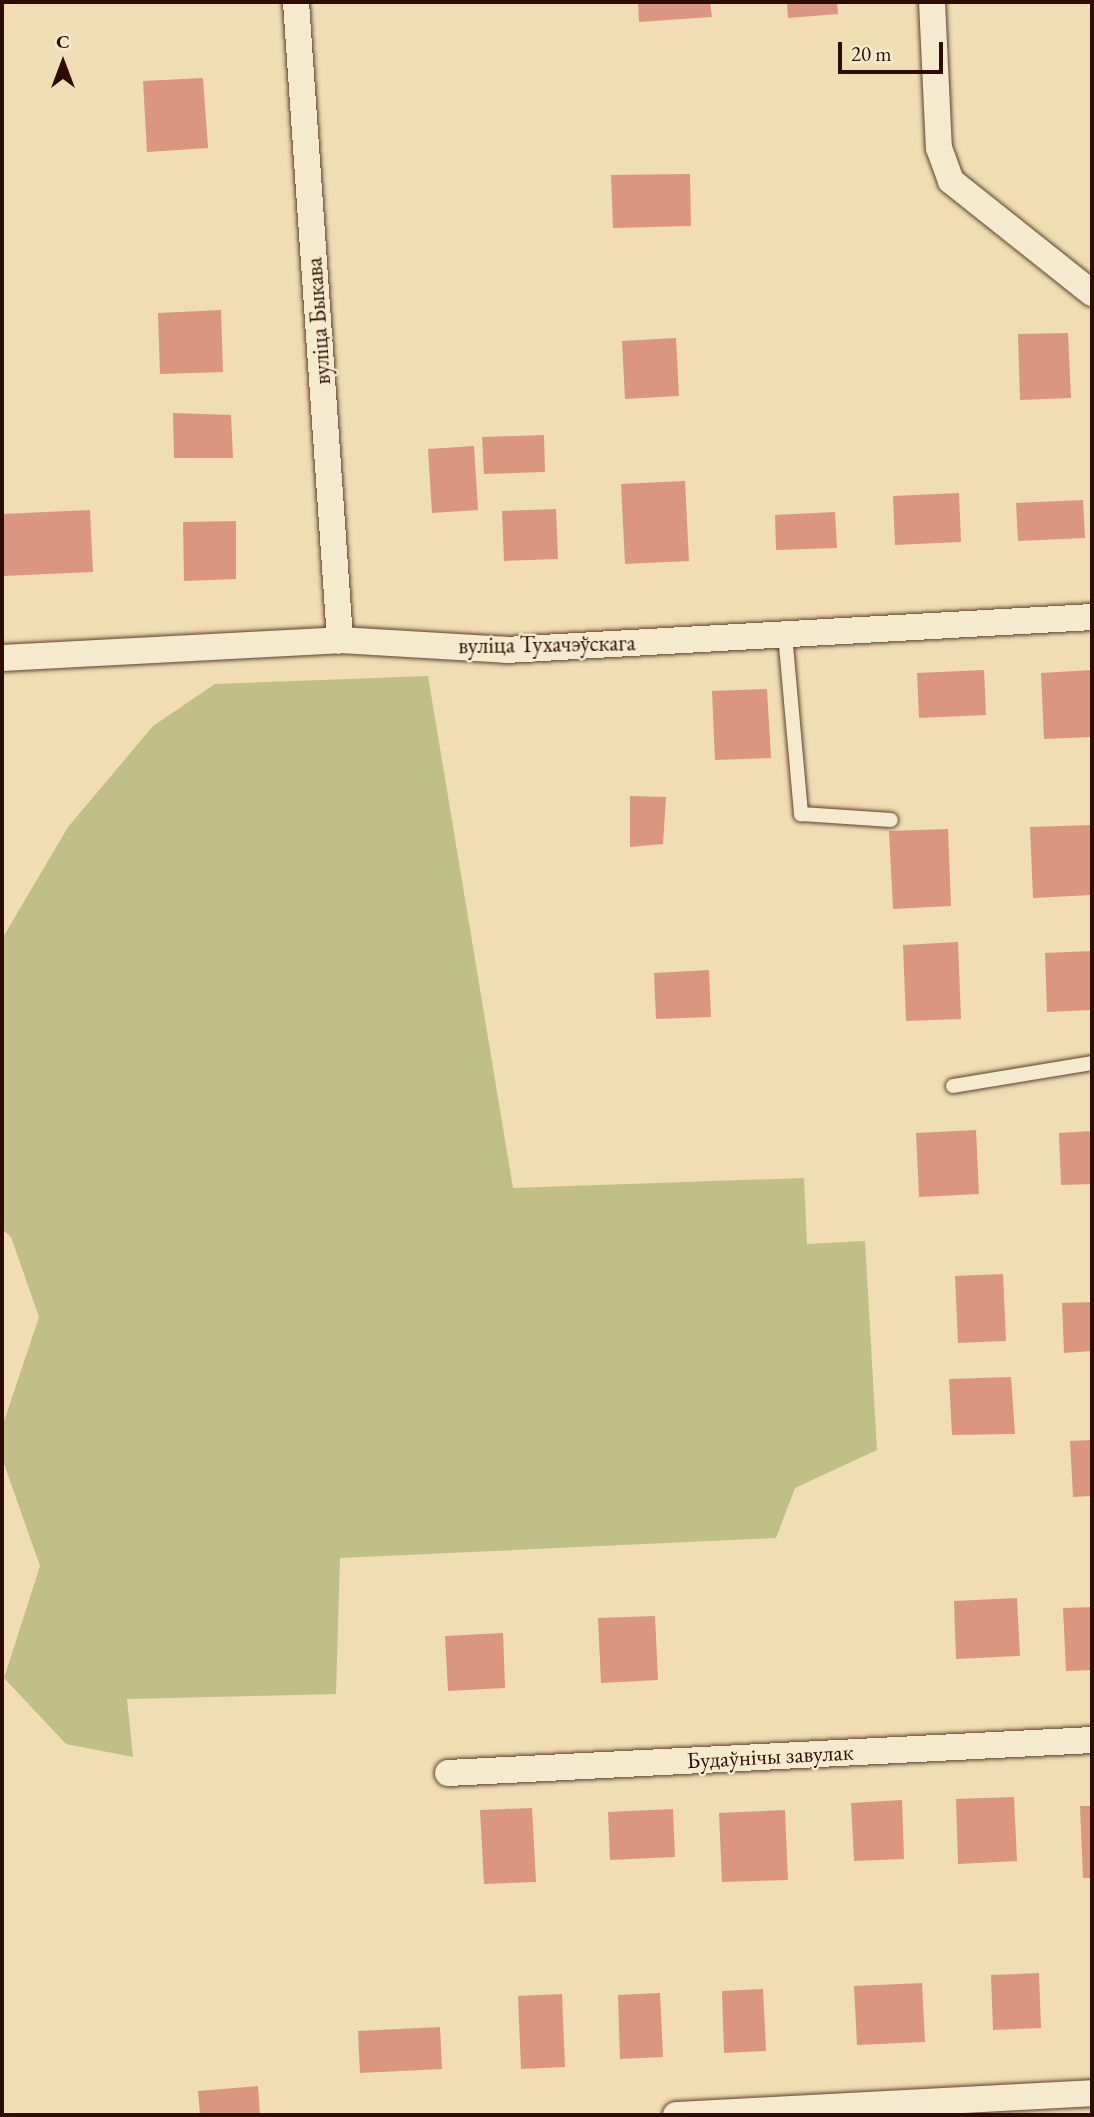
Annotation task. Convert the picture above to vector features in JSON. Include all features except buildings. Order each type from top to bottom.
[{"type":"street","name":"вуліца Быкава","points":[[296,2],[340,640]]},
{"type":"street","points":[[932,2],[939,149],[951,181],[1092,293]]},
{"type":"street","name":"вуліца Тухачэўскага","points":[[2,658],[340,640],[506,650],[1092,617]]},
{"type":"street","name":"Будаўнічы завулак","points":[[448,1773],[1092,1740]]},
{"type":"street","points":[[676,2115],[1092,2093]]},
{"type":"lane","points":[[785,634],[801,814],[891,820]]},
{"type":"lane","points":[[953,1086],[1092,1063]]},
{"type":"shaded area","points":[[428,676],[513,1188],[804,1178],[807,1244],[865,1241],[877,1450],[795,1488],[776,1538],[340,1558],[336,1694],[127,1699],[133,1757],[66,1744],[4,1678],[40,1566],[2,1458],[2,1427],[39,1317],[11,1237],[2,1229],[2,939],[68,827],[153,726],[215,684]]}]
